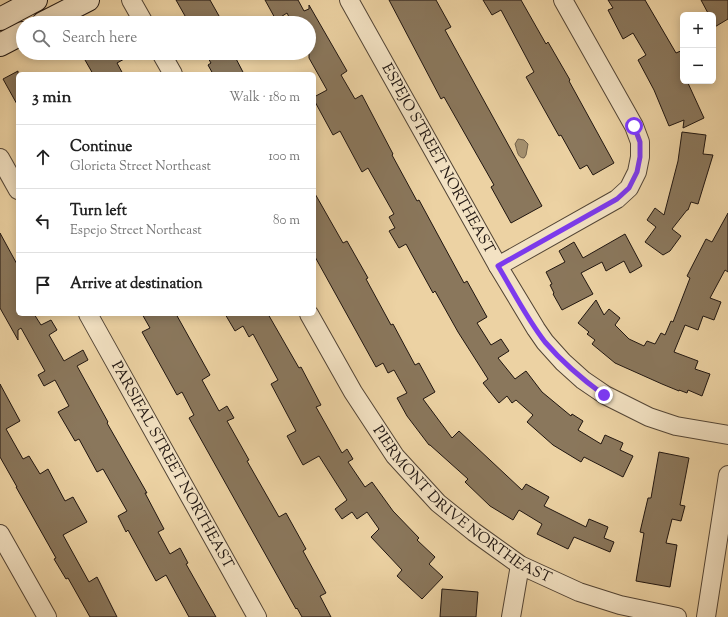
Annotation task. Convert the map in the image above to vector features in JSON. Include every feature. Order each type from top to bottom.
[{"type":"street","points":[[0,19],[36,0]]},
{"type":"street","points":[[56,16],[86,0]]},
{"type":"street","points":[[131,0],[140,16]]},
{"type":"street","name":"ESPEJO STREET NORTHEAST","points":[[349,0],[498,266],[541,336],[563,362],[583,380],[604,395],[649,417],[676,426],[728,435]]},
{"type":"street","points":[[498,266],[617,199],[629,188],[637,172],[640,157],[640,142],[634,126],[563,0]]},
{"type":"street","points":[[0,45],[16,37]]},
{"type":"street","points":[[165,60],[172,72]]},
{"type":"street","points":[[0,158],[16,186]]},
{"type":"street","name":"PARSIFAL STREET NORTHEAST","points":[[89,316],[257,617]]},
{"type":"street","name":"PIERMONT DRIVE NORTHEAST","points":[[310,316],[353,392],[395,456],[438,503],[474,532],[520,565],[579,592],[613,603],[677,617]]},
{"type":"street","points":[[706,617],[728,475]]},
{"type":"street","points":[[0,534],[47,617]]},
{"type":"street","points":[[511,617],[520,565]]},
{"type":"shaded area","points":[[518,139],[524,140],[528,144],[524,158],[520,157],[517,151],[515,144]]},
{"type":"building","points":[[176,0],[210,0],[219,16],[185,16]]},
{"type":"building","points":[[265,0],[298,0],[304,11],[309,9],[309,5],[315,16],[288,16],[287,13],[282,16],[274,16]]},
{"type":"building","points":[[389,0],[436,0],[451,27],[445,30],[542,206],[511,223],[491,187],[494,185],[444,97],[441,99]]},
{"type":"building","points":[[483,0],[521,0],[546,44],[548,42],[570,80],[569,81],[614,163],[593,175],[587,165],[580,169],[561,135],[559,136],[526,77],[534,72],[501,10],[492,15]]},
{"type":"building","points":[[608,0],[645,0],[676,53],[680,51],[680,84],[688,84],[704,118],[683,128],[684,120],[669,126],[654,90],[638,60],[646,55],[633,33],[623,39],[608,10],[613,8]]},
{"type":"building","points":[[701,0],[728,0],[728,19],[716,26],[716,12],[707,12]]},
{"type":"building","points":[[316,17],[347,71],[341,75],[355,99],[362,95],[417,201],[419,200],[464,283],[467,281],[487,317],[477,323],[491,345],[501,339],[509,351],[498,358],[515,379],[526,371],[542,392],[571,416],[572,414],[583,421],[578,430],[601,444],[605,435],[623,443],[620,450],[633,456],[623,477],[584,457],[581,462],[553,445],[527,422],[533,415],[516,400],[512,403],[507,396],[499,403],[483,383],[488,379],[458,332],[435,291],[433,293],[406,244],[399,248],[389,231],[395,228],[389,217],[394,214],[368,168],[362,172],[340,131],[333,135],[316,104],[316,96],[327,90],[310,60],[316,60]]},
{"type":"building","points":[[85,60],[122,60],[117,63],[122,72],[92,72]]},
{"type":"building","points":[[209,60],[237,60],[243,72],[212,72],[208,65],[211,63]]},
{"type":"building","points":[[16,72],[16,102],[3,79]]},
{"type":"building","points":[[682,132],[706,135],[703,154],[713,155],[698,204],[691,202],[688,210],[672,229],[681,236],[670,251],[663,255],[645,242],[656,227],[647,220],[655,208],[664,215],[678,161]]},
{"type":"building","points":[[316,196],[343,243],[347,241],[368,278],[366,279],[391,325],[393,324],[415,365],[419,363],[435,392],[423,399],[452,438],[459,431],[522,490],[526,484],[549,497],[544,506],[586,527],[589,519],[608,527],[604,538],[614,542],[610,552],[574,537],[568,549],[537,534],[542,524],[519,510],[513,520],[490,506],[465,482],[468,479],[429,445],[407,416],[397,398],[407,393],[394,370],[388,373],[383,363],[376,367],[316,259]]},
{"type":"building","points":[[728,213],[728,272],[725,270],[710,298],[721,302],[714,320],[703,316],[698,330],[685,325],[674,352],[698,361],[695,369],[710,374],[702,396],[688,390],[687,393],[679,391],[615,363],[592,344],[595,340],[587,334],[589,332],[578,323],[596,300],[604,315],[609,309],[620,318],[615,325],[629,339],[644,346],[647,341],[655,344],[661,333],[665,335],[671,321],[673,322],[690,278],[687,276],[706,239],[712,242]]},
{"type":"building","points":[[0,233],[16,262],[16,316],[35,316],[41,325],[51,320],[57,330],[49,335],[64,361],[83,350],[88,360],[77,366],[108,422],[107,423],[147,493],[145,493],[164,529],[158,532],[170,554],[180,548],[188,563],[186,564],[216,617],[189,617],[166,575],[156,581],[128,530],[126,532],[118,516],[127,511],[103,469],[97,472],[79,439],[75,441],[58,412],[69,406],[55,380],[44,386],[38,375],[45,371],[21,328],[18,330],[18,340],[0,308]]},
{"type":"building","points":[[625,234],[642,266],[630,273],[624,261],[606,271],[602,262],[581,273],[593,294],[562,310],[553,294],[554,293],[550,285],[552,284],[546,272],[565,262],[559,251],[574,242],[583,258]]},
{"type":"building","points":[[143,316],[177,316],[210,375],[202,380],[219,411],[227,406],[234,418],[227,421],[249,460],[247,461],[279,517],[286,513],[306,549],[303,551],[326,593],[320,596],[331,617],[302,617],[297,608],[296,609],[189,418],[194,415],[182,392],[177,395],[142,332],[150,328]]},
{"type":"building","points":[[226,316],[269,316],[299,368],[301,367],[321,405],[316,407],[342,453],[347,449],[353,459],[348,462],[365,487],[372,482],[393,511],[419,538],[417,540],[435,557],[429,564],[443,577],[422,599],[397,576],[402,570],[371,537],[379,529],[367,512],[357,519],[352,512],[342,519],[335,509],[347,500],[319,456],[303,465],[287,436],[296,431],[271,384],[278,380],[253,334],[249,337],[243,326],[235,331]]},
{"type":"building","points":[[0,384],[20,421],[6,429],[23,459],[29,456],[40,474],[48,469],[65,501],[73,497],[87,522],[63,535],[89,582],[97,577],[117,617],[90,617],[68,578],[66,579],[54,559],[56,558],[0,457]]},
{"type":"building","points":[[659,452],[689,458],[680,505],[685,506],[681,521],[672,519],[666,543],[677,545],[670,587],[636,581],[644,533],[640,532],[648,498],[651,498]]},
{"type":"building","points":[[442,589],[478,592],[476,617],[440,617]]},
{"type":"route","points":[[604,395],[583,380],[563,362],[546,342],[536,329],[498,266],[617,199],[629,188],[637,172],[640,157],[640,142],[634,126]]}]
